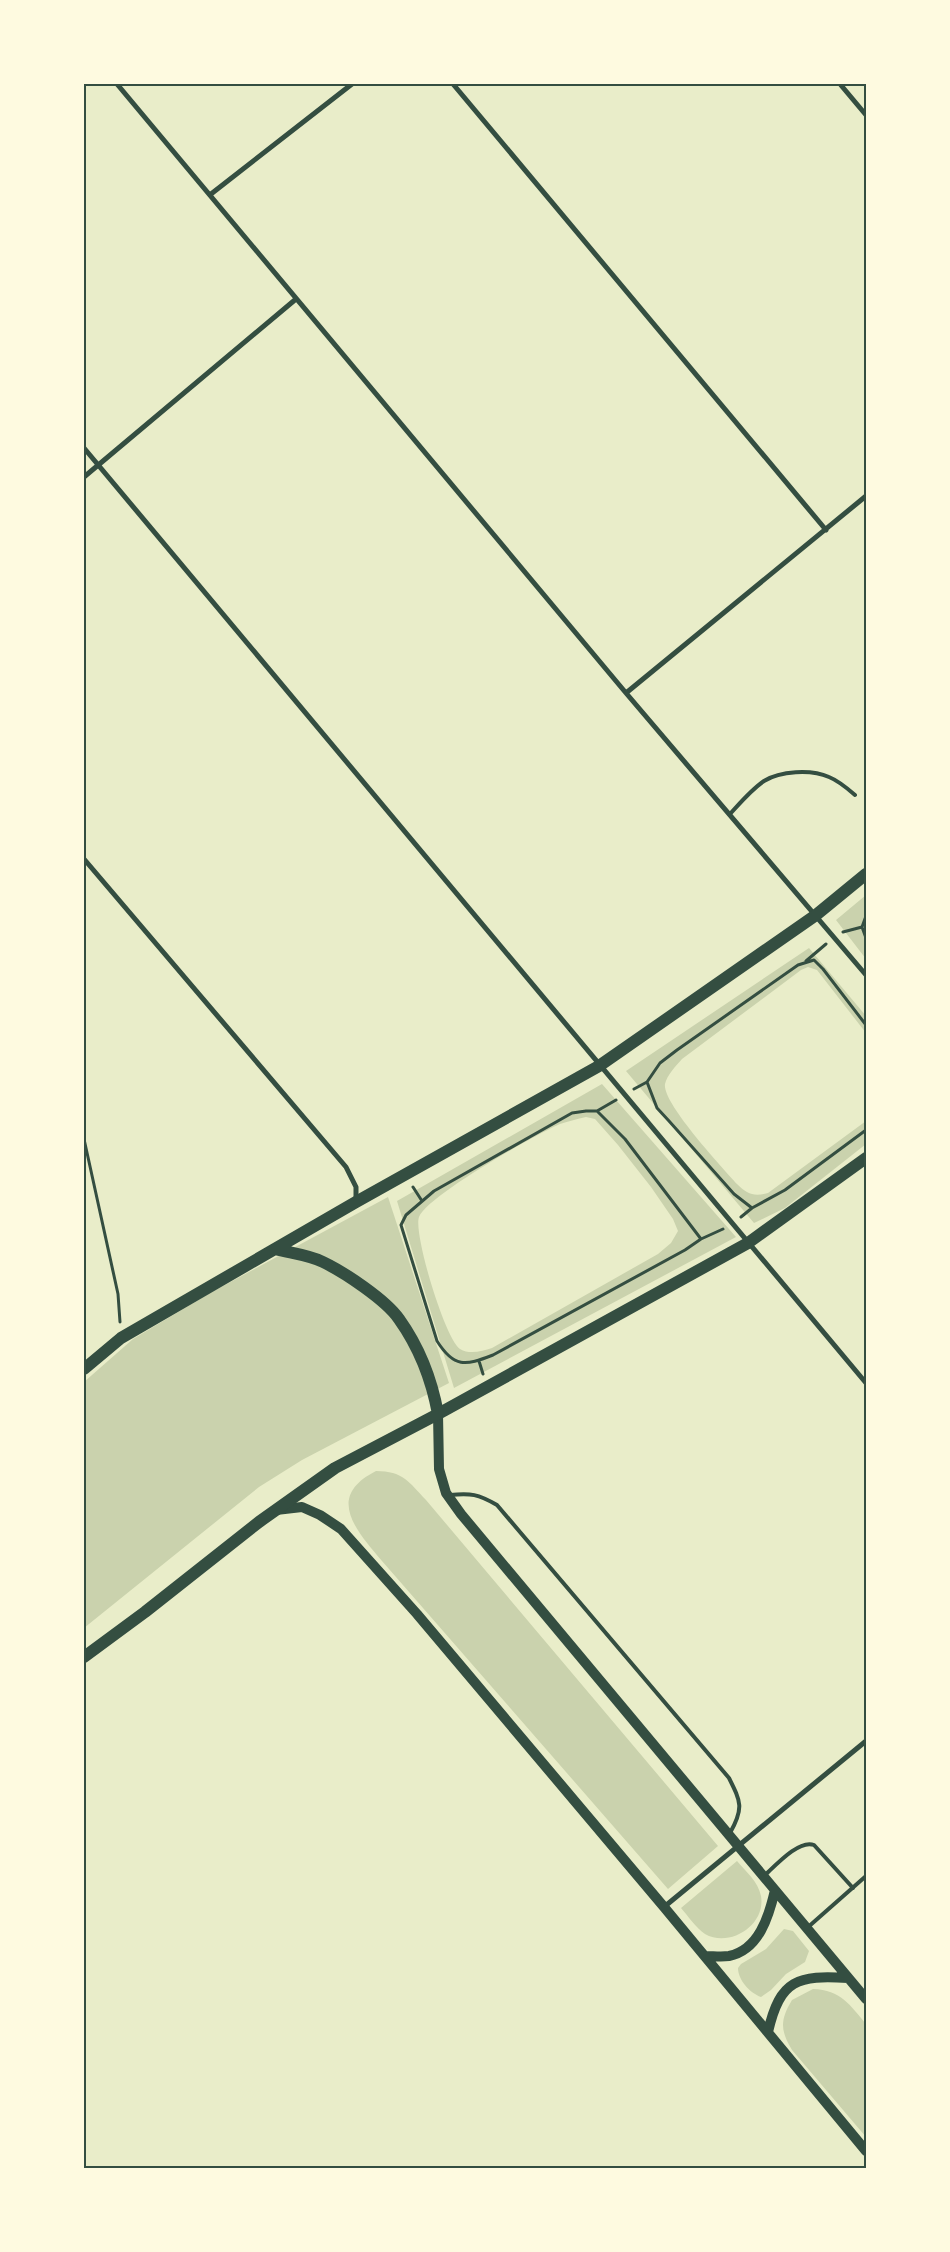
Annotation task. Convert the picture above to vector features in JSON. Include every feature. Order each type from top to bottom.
[{"type":"main road","points":[[84,1369],[121,1338],[356,1202],[600,1066],[816,915],[866,874]]},
{"type":"main road","points":[[259,1522],[334,1468],[438,1414],[748,1243],[866,1158]]},
{"type":"main road","points":[[275,1249],[322,1261],[374,1295],[398,1317],[414,1344],[429,1379],[438,1414],[439,1469],[448,1496],[866,1999]]},
{"type":"main road","points":[[84,1658],[277,1509],[302,1507],[320,1515],[341,1529],[417,1614],[705,1956],[866,2151]]},
{"type":"main road","points":[[705,1956],[729,1956],[746,1948],[760,1932],[769,1914],[775,1890]]},
{"type":"main road","points":[[768,2032],[774,2008],[781,1995],[794,1984],[808,1977],[848,1978]]},
{"type":"street","points":[[117,84],[211,194],[296,299],[626,693],[866,975]]},
{"type":"street","points":[[211,194],[352,84]]},
{"type":"street","points":[[454,84],[826,530]]},
{"type":"street","points":[[840,84],[866,115]]},
{"type":"street","points":[[84,477],[296,299]]},
{"type":"street","points":[[84,448],[866,1384]]},
{"type":"street","points":[[626,693],[866,496]]},
{"type":"street","points":[[84,859],[346,1167],[356,1187],[356,1202]]},
{"type":"street","points":[[664,1907],[740,1847],[866,1741]]},
{"type":"lane","points":[[730,814],[752,790],[766,780],[784,774],[804,773],[828,776],[855,795]]},
{"type":"lane","points":[[448,1496],[481,1495],[497,1505],[728,1778],[741,1806],[739,1817],[729,1835]]},
{"type":"lane","points":[[763,1876],[801,1845],[809,1843],[814,1845],[853,1888]]},
{"type":"lane","points":[[807,1928],[866,1876]]},
{"type":"path","points":[[862,927],[866,938]]},
{"type":"path","points":[[866,1025],[823,969],[814,960],[809,961],[798,965],[677,1050],[660,1063],[647,1082],[657,1108],[734,1194],[752,1208],[785,1190],[866,1130]]},
{"type":"path","points":[[597,1111],[625,1139],[701,1239],[627,1282],[494,1355],[479,1361],[459,1363],[447,1356],[437,1341],[401,1225],[406,1215],[434,1191],[572,1114],[597,1111]]},
{"type":"path","points":[[84,1139],[118,1294],[121,1338]]},
{"type":"green space","points":[[866,895],[866,959],[836,920]]},
{"type":"green space","points":[[809,948],[866,1016],[866,1033],[817,970],[808,967],[801,970],[682,1059],[665,1084],[673,1105],[707,1150],[737,1184],[755,1195],[768,1193],[866,1121],[866,1144],[785,1208],[754,1223],[626,1071]]},
{"type":"green space","points":[[602,1084],[736,1237],[454,1388],[397,1201]],"holes":[[[586,1117],[595,1119],[651,1187],[673,1219],[678,1231],[671,1243],[658,1254],[492,1348],[472,1352],[460,1349],[446,1326],[425,1263],[418,1227],[419,1217],[426,1207],[441,1195],[484,1166],[529,1140],[563,1123]]]},
{"type":"green space","points":[[388,1197],[449,1383],[302,1460],[259,1487],[84,1628],[84,1382],[133,1339],[210,1293]]},
{"type":"green space","points":[[376,1471],[399,1475],[410,1483],[426,1500],[718,1846],[668,1889],[363,1538],[350,1514],[349,1503],[352,1492],[361,1481]]},
{"type":"green space","points":[[737,1861],[757,1886],[761,1896],[761,1907],[758,1916],[744,1931],[735,1936],[715,1938],[705,1934],[681,1908]]},
{"type":"green space","points":[[784,1929],[793,1931],[809,1951],[805,1962],[786,1974],[771,1990],[761,1997],[745,1986],[738,1968],[741,1964],[766,1949]]},
{"type":"green space","points":[[813,1989],[831,1992],[838,1996],[850,2005],[866,2024],[866,2137],[792,2050],[785,2037],[783,2025],[785,2013],[792,2000]]}]
